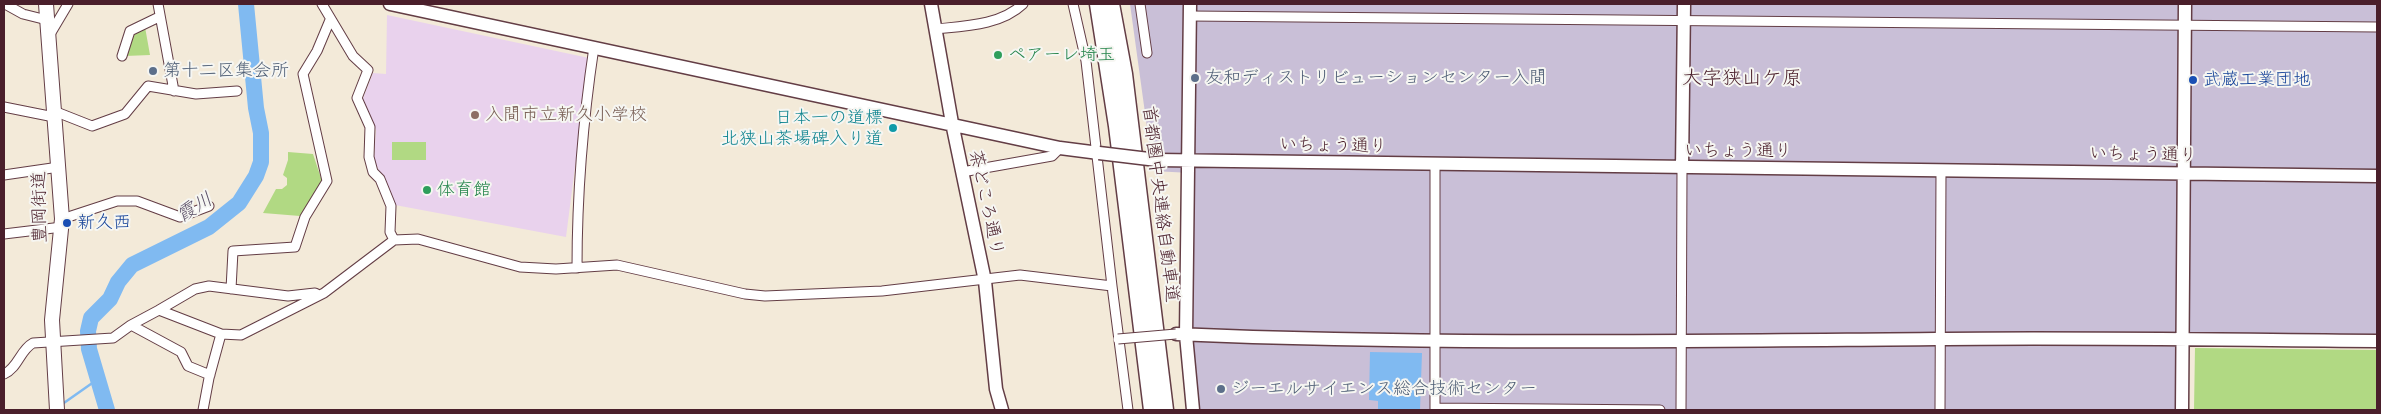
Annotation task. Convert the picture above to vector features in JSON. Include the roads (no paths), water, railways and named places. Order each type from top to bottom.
[{"type":"highway","name":"首都圏中央連絡自動車道","points":[[1098,4],[1118,136],[1152,410]]},
{"type":"highway","name":"首都圏中央連絡自動車道","points":[[1112,4],[1125,82],[1165,410]]},
{"type":"main road","name":"豊岡街道","points":[[46,4],[62,223],[53,304],[52,343],[57,410]]},
{"type":"street","points":[[5,4],[23,14],[47,20]]},
{"type":"street","points":[[48,37],[68,4]]},
{"type":"street","points":[[158,4],[174,91]]},
{"type":"street","points":[[322,4],[353,56],[368,70],[357,98],[370,127],[369,157],[373,172],[380,179],[391,206],[390,232],[394,240]]},
{"type":"street","name":"いちょう通り","points":[[390,4],[952,123],[1060,148],[1157,160],[1187,162],[2377,176]]},
{"type":"street","name":"茶どころ通り","points":[[931,4],[952,123],[985,281],[996,389],[1002,410]]},
{"type":"street","points":[[936,29],[985,23],[1013,13],[1023,4]]},
{"type":"street","points":[[1073,4],[1086,61],[1128,410]]},
{"type":"street","points":[[1140,4],[1147,53]]},
{"type":"street","points":[[1681,410],[1684,4]]},
{"type":"street","points":[[2182,410],[2185,4]]},
{"type":"street","points":[[1194,410],[1181,334],[1190,10],[1684,19],[2377,27]]},
{"type":"street","points":[[122,56],[130,31],[159,17]]},
{"type":"street","points":[[231,289],[232,251],[295,247],[305,217],[326,181],[303,74],[317,51],[330,20]]},
{"type":"street","points":[[577,268],[577,215],[581,180],[582,123],[594,47]]},
{"type":"street","points":[[4,107],[54,114],[92,126],[125,114],[148,86],[196,94],[237,91]]},
{"type":"street","points":[[962,172],[1052,156],[1060,148]]},
{"type":"street","points":[[1435,165],[1435,409],[1660,410]]},
{"type":"street","points":[[4,175],[59,167]]},
{"type":"street","points":[[1940,410],[1941,170]]},
{"type":"street","points":[[4,234],[62,223],[117,201],[137,201],[180,216],[209,206]]},
{"type":"street","points":[[159,310],[221,334],[241,335],[319,296],[394,240],[418,239],[520,267],[577,268],[618,264],[745,294],[765,296],[882,291],[985,281],[1020,275],[1112,286]]},
{"type":"street","points":[[4,374],[16,365],[28,346],[33,343],[112,338],[131,325],[202,287],[216,286],[288,296],[314,293],[319,296]]},
{"type":"street","points":[[131,325],[181,352],[188,366],[210,375]]},
{"type":"street","points":[[203,410],[221,334]]},
{"type":"street","points":[[1118,339],[1181,334],[1434,341],[1682,342],[1940,338],[2377,341]]},
{"type":"water","points":[[1370,352],[1422,353],[1420,410],[1378,410],[1378,401],[1369,400]]},
{"type":"waterway","name":"霞川","points":[[107,410],[89,349],[88,331],[91,318],[110,299],[118,282],[132,265],[209,227],[239,203],[256,176],[261,162],[261,133],[256,108],[246,4]]},
{"type":"waterway","points":[[61,405],[98,379]]},
{"type":"place","name":"ペアーレ埼玉","points":[[998,55]]},
{"type":"place","name":"第十二区集会所","points":[[153,71]]},
{"type":"place","name":"友和ディストリビューションセンター入間","points":[[1195,78]]},
{"type":"place","name":"武蔵工業団地","points":[[2193,80]]},
{"type":"place","name":"入間市立新久小学校","points":[[475,115]]},
{"type":"place","name":"日本一の道標 北狭山茶場碑入り道","points":[[893,128]]},
{"type":"place","name":"体育館","points":[[427,190]]},
{"type":"place","name":"新久西","points":[[67,223]]},
{"type":"place","name":"ジーエルサイエンス総合技術センター","points":[[1221,389]]},
{"type":"district","name":"大字狭山ケ原","points":[[1742,79]]}]
